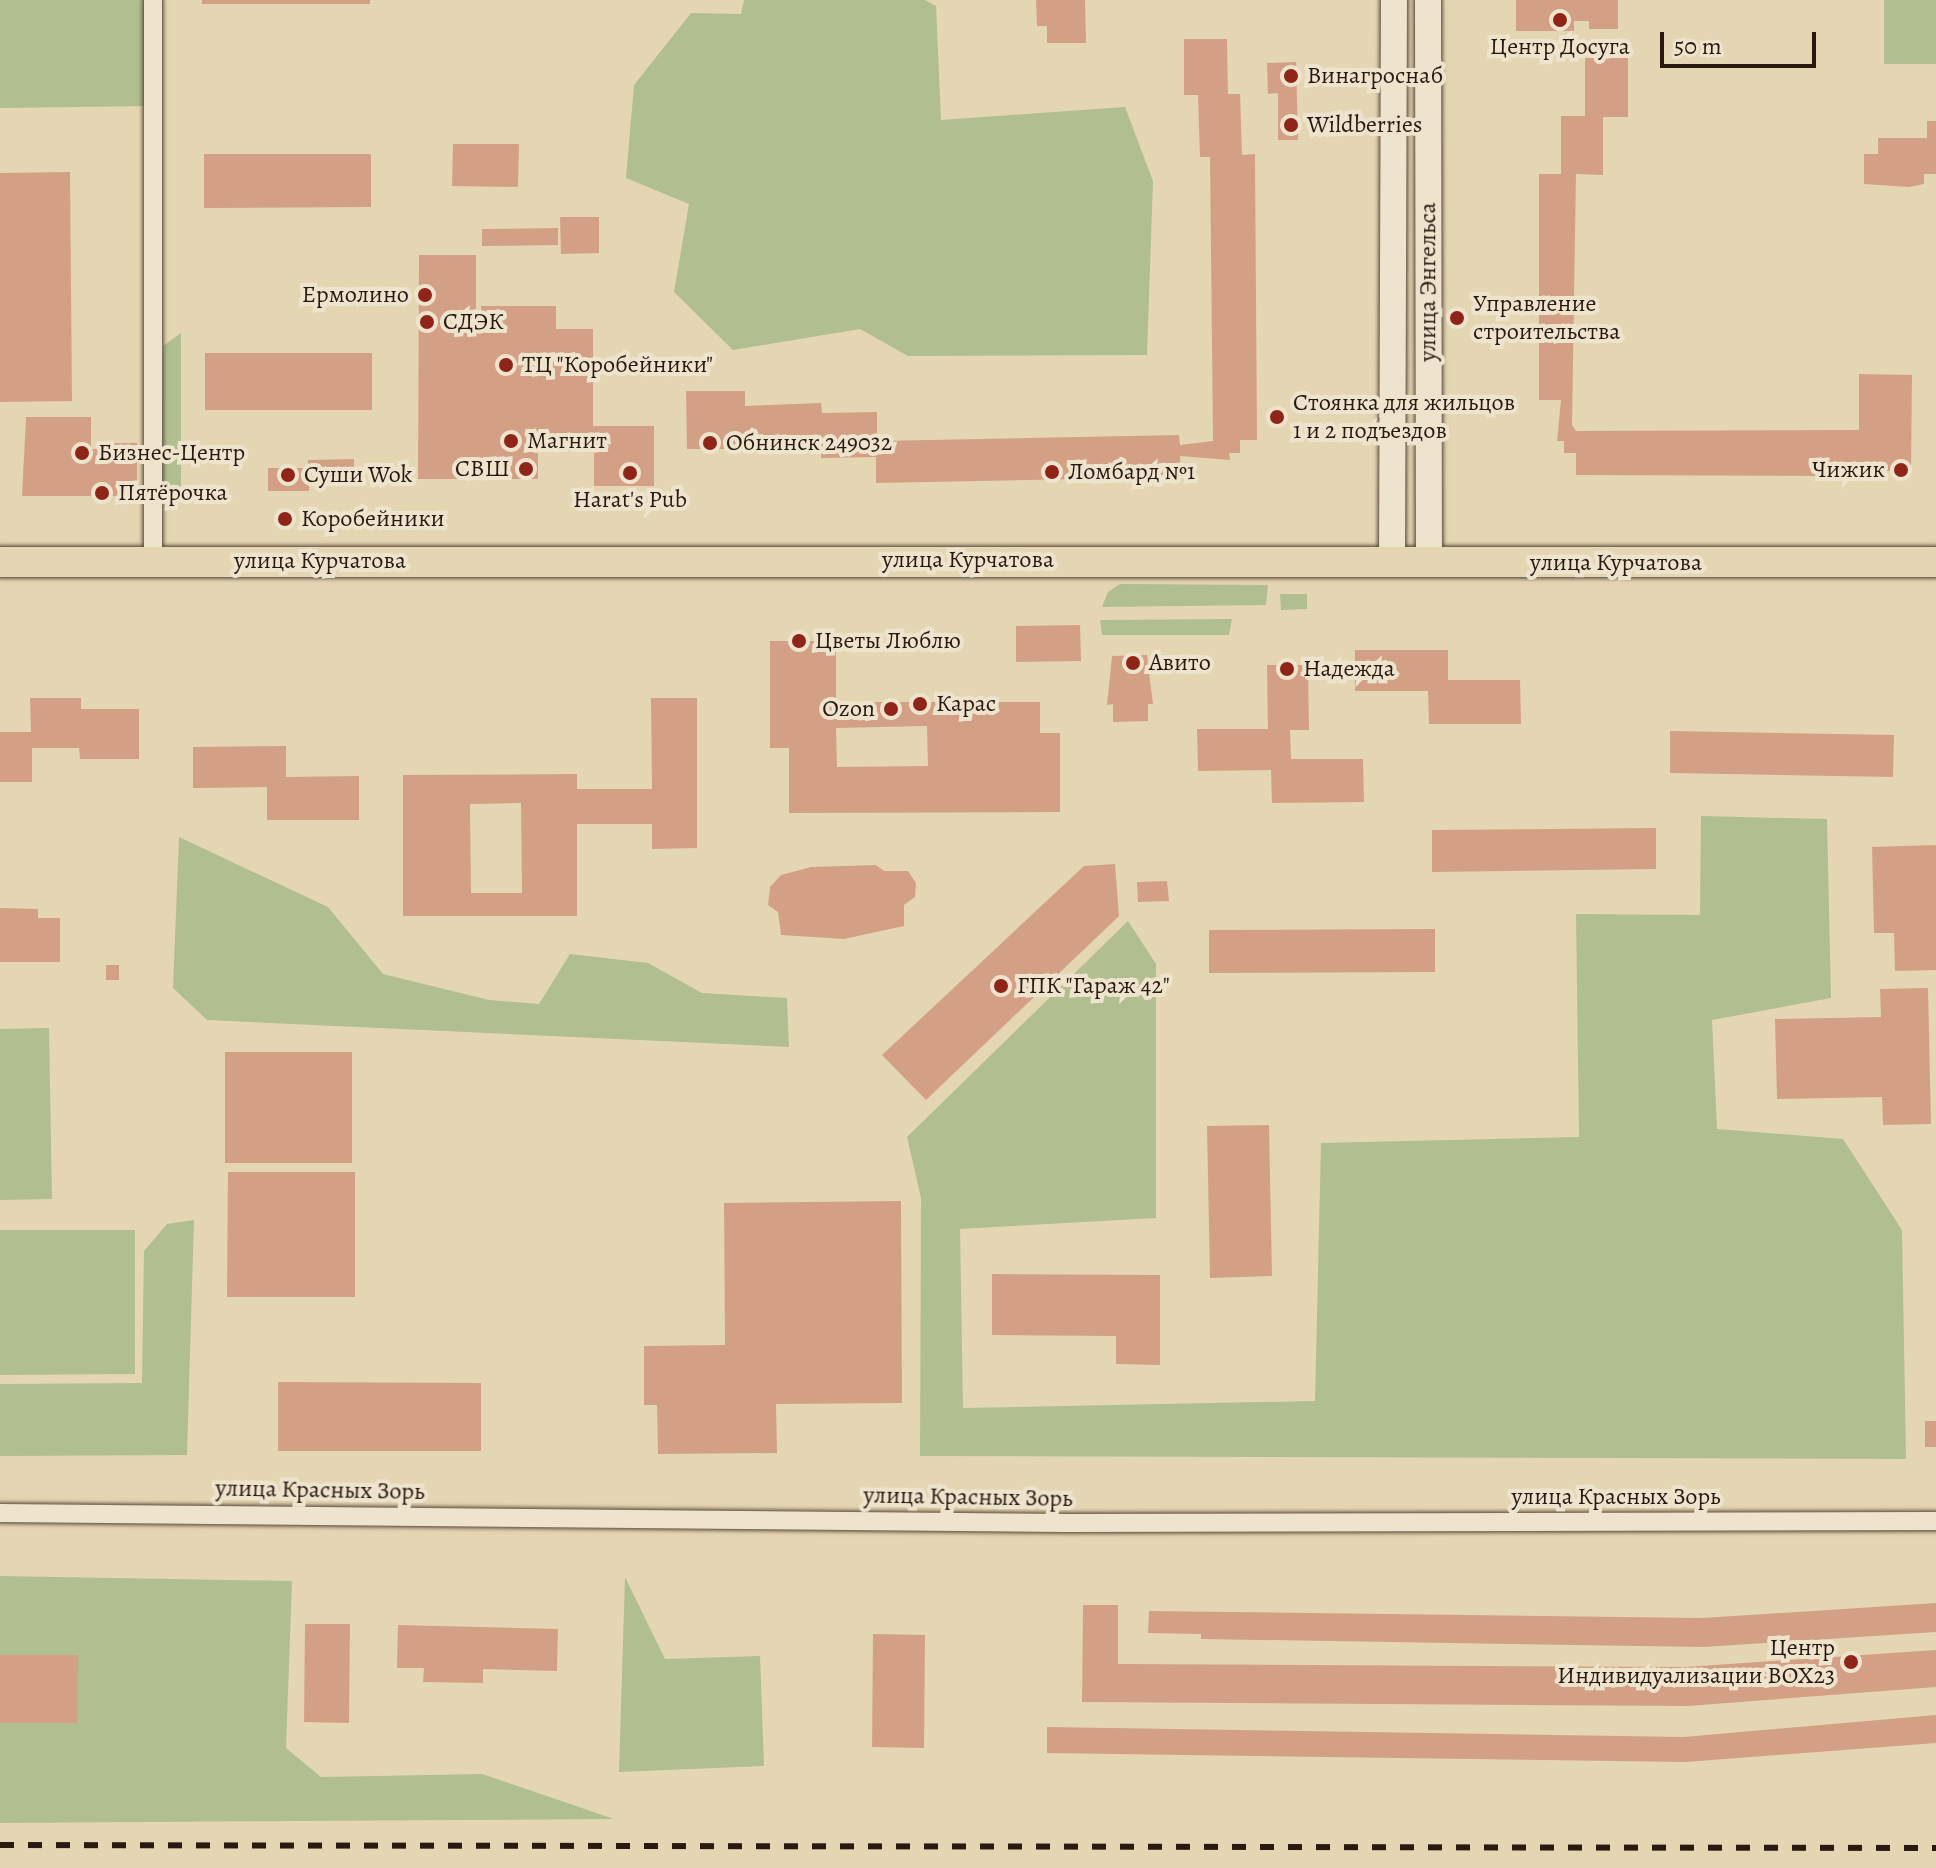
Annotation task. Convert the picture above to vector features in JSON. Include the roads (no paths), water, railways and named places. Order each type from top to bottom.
[{"type":"main road","name":"улица Энгельса","points":[[1392,563],[1394,0]]},
{"type":"main road","name":"улица Энгельса","points":[[1428,0],[1429,563]]},
{"type":"main road","name":"улица Курчатова","points":[[0,562],[744,558],[1392,563],[1936,562]]},
{"type":"street","points":[[153,0],[153,562]]},
{"type":"street","name":"улица Красных Зорь","points":[[0,1513],[1129,1523],[1936,1521]]},
{"type":"railway","points":[[0,1845],[1936,1848]]},
{"type":"place","name":"Центр Досуга","points":[[1560,20]]},
{"type":"place","name":"Винагроснаб","points":[[1291,76]]},
{"type":"place","name":"Wildberries","points":[[1291,125]]},
{"type":"place","name":"Ермолино","points":[[425,295]]},
{"type":"place","name":"Управление строительства","points":[[1457,318]]},
{"type":"place","name":"СДЭК","points":[[427,322]]},
{"type":"place","name":"ТЦ \"Коробейники\"","points":[[506,365]]},
{"type":"place","name":"Стоянка для жильцов 1 и 2 подъездов","points":[[1277,417]]},
{"type":"place","name":"Магнит","points":[[511,441]]},
{"type":"place","name":"Обнинск 249032","points":[[710,443]]},
{"type":"place","name":"Бизнес-Центр","points":[[82,453]]},
{"type":"place","name":"СВШ","points":[[526,469]]},
{"type":"place","name":"Чижик","points":[[1901,470]]},
{"type":"place","name":"Ломбард №1","points":[[1052,472]]},
{"type":"place","name":"Harat's Pub","points":[[630,473]]},
{"type":"place","name":"Суши Wok","points":[[288,475]]},
{"type":"place","name":"Пятёрочка","points":[[102,493]]},
{"type":"place","name":"Коробейники","points":[[285,519]]},
{"type":"place","name":"Цветы Люблю","points":[[799,641]]},
{"type":"place","name":"Авито","points":[[1133,663]]},
{"type":"place","name":"Надежда","points":[[1287,669]]},
{"type":"place","name":"Карас","points":[[920,704]]},
{"type":"place","name":"Ozon","points":[[891,709]]},
{"type":"place","name":"ГПК \"Гараж 42\"","points":[[1001,986]]},
{"type":"place","name":"Центр Индивидуализации BOX23","points":[[1851,1662]]}]
